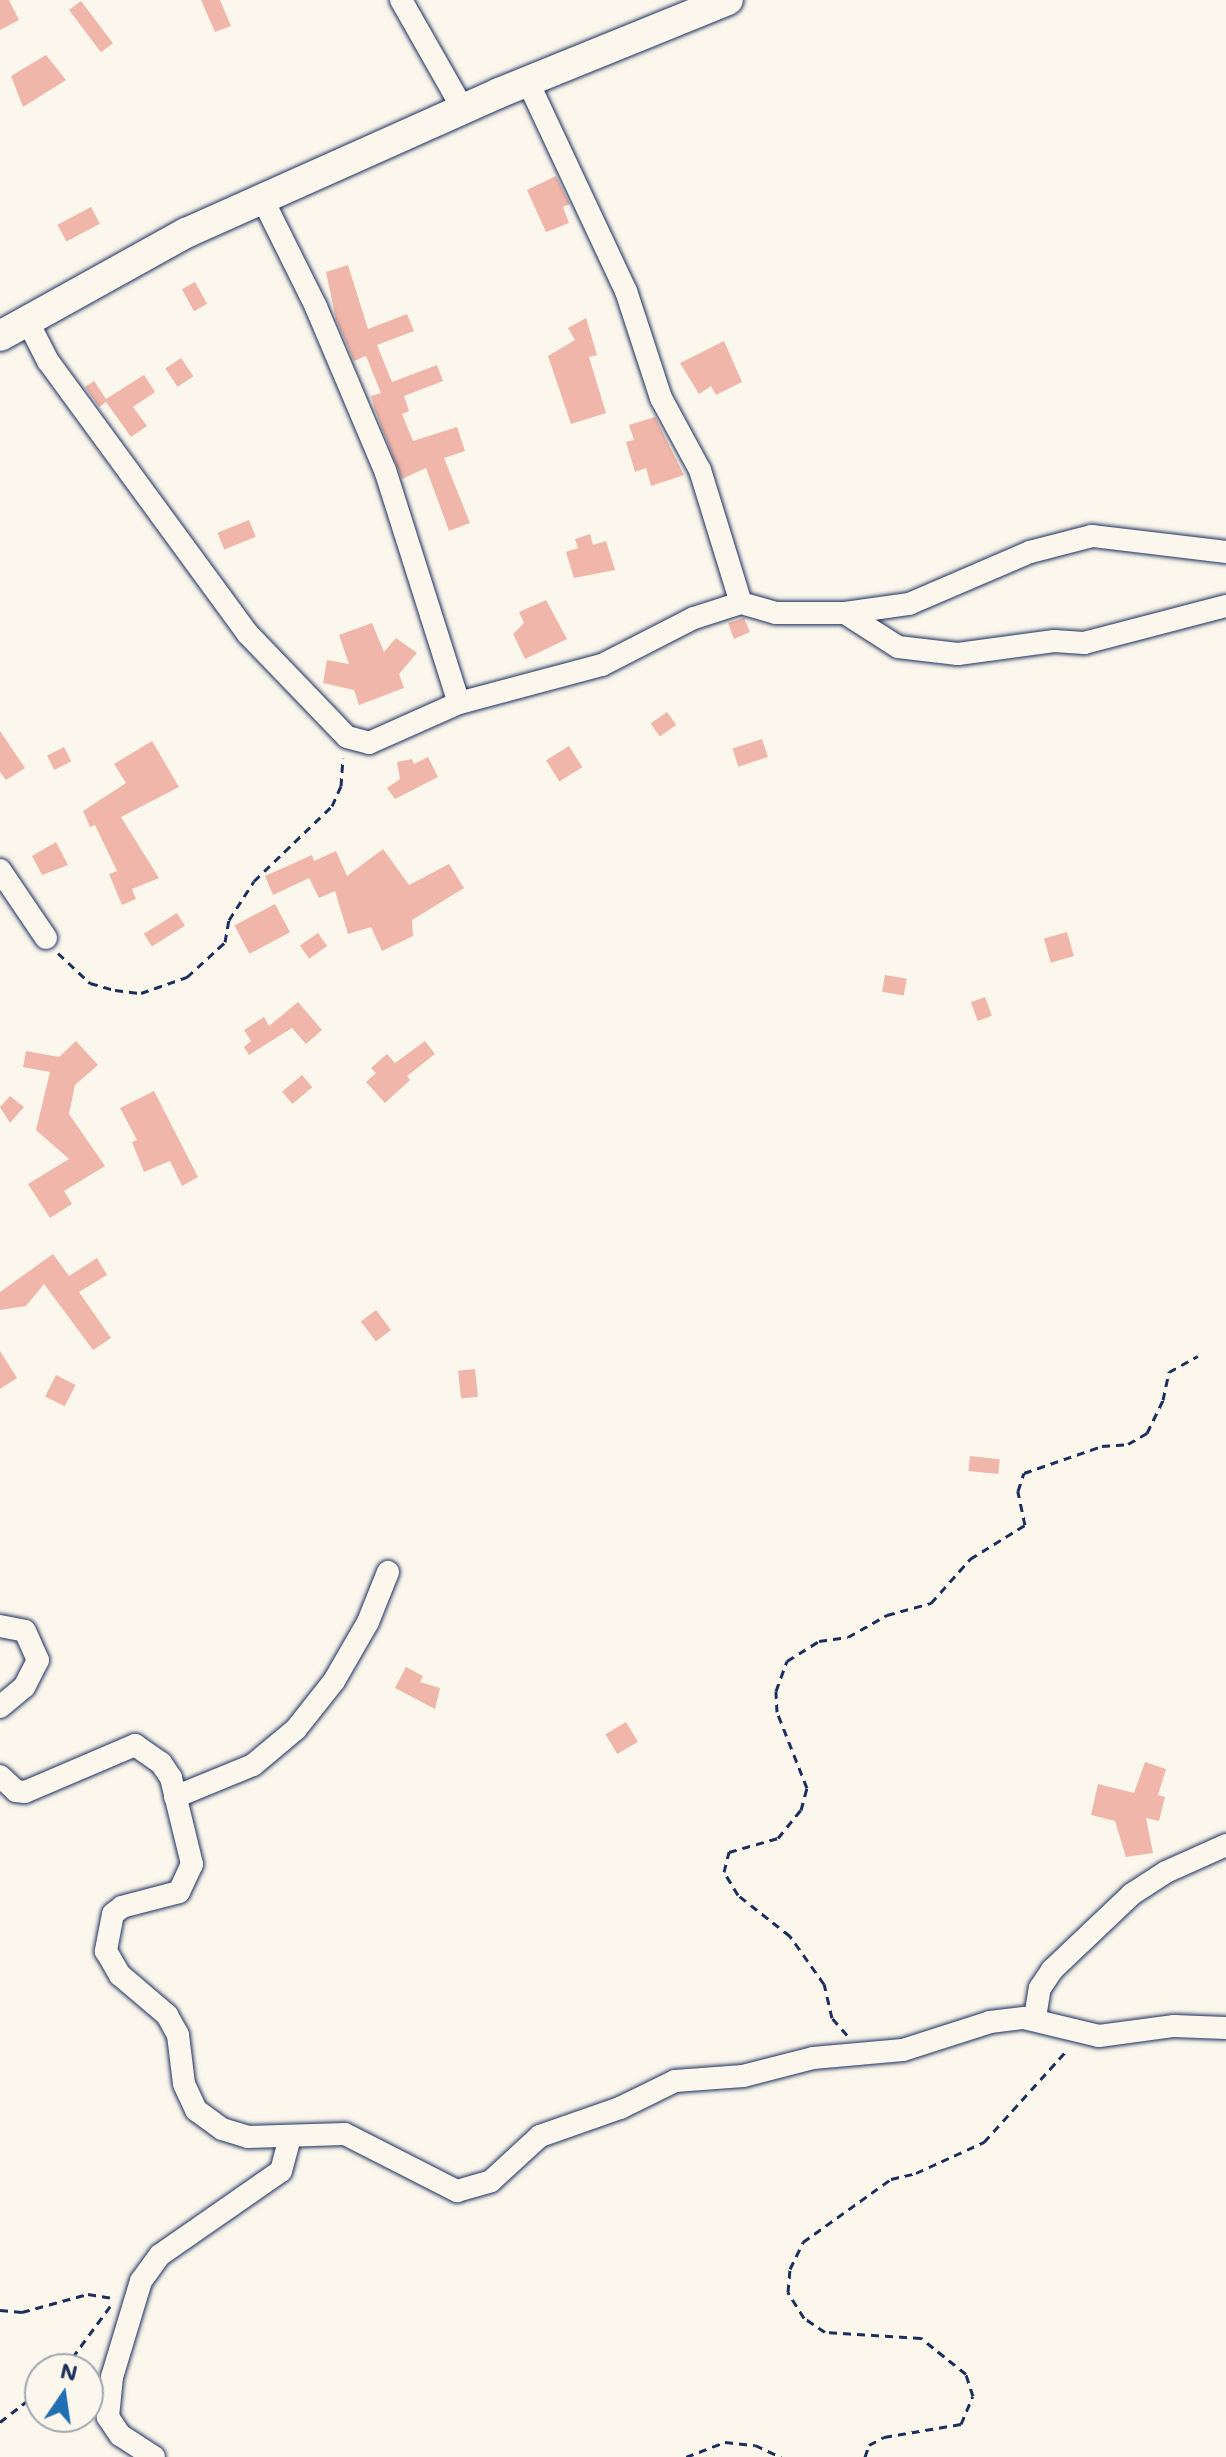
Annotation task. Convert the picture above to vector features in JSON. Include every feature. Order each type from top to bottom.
[{"type":"main road","points":[[9,326],[186,233],[463,109],[728,0]]},
{"type":"street","points":[[401,0],[463,109]]},
{"type":"street","points":[[528,82],[626,291],[661,398],[700,470],[741,603]]},
{"type":"street","points":[[263,200],[316,307],[385,470],[459,703]]},
{"type":"street","points":[[9,326],[48,361],[247,633],[329,722],[347,737],[369,743],[459,703],[602,665],[694,618],[741,603],[776,613],[845,613],[909,604],[1030,552],[1092,536],[1226,552]]},
{"type":"street","points":[[845,613],[898,647],[958,654],[1054,641],[1084,643],[1184,621],[1226,606]]},
{"type":"street","points":[[0,870],[46,938]]},
{"type":"street","points":[[175,1797],[253,1765],[296,1729],[334,1681],[368,1622],[388,1572]]},
{"type":"street","points":[[0,1626],[25,1631],[38,1660],[24,1687],[0,1707]]},
{"type":"street","points":[[5,1789],[32,1790],[135,1745],[161,1763],[175,1797],[192,1855],[186,1880],[169,1897],[122,1907],[113,1914],[105,1940],[109,1963],[167,2015],[178,2035],[184,2084],[196,2110],[222,2129],[248,2137],[290,2137],[321,2131],[345,2134],[436,2183],[468,2191],[491,2181],[540,2136],[620,2108],[675,2081],[743,2076],[813,2058],[903,2050],[990,2022],[1035,2018],[1079,2033],[1226,2028]]},
{"type":"street","points":[[1035,2018],[1040,1988],[1052,1970],[1132,1894],[1166,1872],[1226,1845]]},
{"type":"street","points":[[154,2457],[120,2435],[108,2417],[112,2377],[141,2281],[160,2255],[281,2171],[290,2137]]},
{"type":"path","points":[[46,938],[90,983],[115,990],[141,993],[165,986],[209,960],[225,942],[229,920],[254,881],[332,806],[344,762],[329,722]]},
{"type":"path","points":[[856,2053],[832,2018],[824,1984],[790,1936],[738,1895],[724,1872],[729,1852],[778,1838],[801,1810],[807,1788],[777,1712],[776,1691],[787,1661],[819,1641],[848,1637],[887,1615],[931,1603],[970,1559],[1025,1525],[1018,1491],[1024,1473],[1102,1446],[1128,1444],[1147,1433],[1156,1421],[1169,1372],[1198,1356]]},
{"type":"path","points":[[865,2457],[869,2445],[884,2437],[961,2424],[973,2396],[966,2374],[921,2338],[825,2332],[804,2318],[788,2292],[790,2269],[803,2242],[891,2179],[916,2173],[984,2142],[1054,2068],[1079,2033]]},
{"type":"path","points":[[0,2310],[22,2312],[88,2294],[117,2299],[100,2315],[75,2353]]},
{"type":"path","points":[[0,2422],[24,2403]]},
{"type":"path","points":[[686,2457],[725,2442],[755,2445],[781,2457]]},
{"type":"building","points":[[0,0],[9,0],[19,20],[0,30]]},
{"type":"building","points":[[201,0],[220,0],[231,26],[215,32]]},
{"type":"building","points":[[81,1],[113,43],[101,52],[69,10]]},
{"type":"building","points":[[46,55],[66,80],[23,107],[11,76]]},
{"type":"building","points":[[556,176],[570,204],[563,207],[569,223],[546,232],[527,190]]},
{"type":"building","points":[[91,207],[100,224],[66,242],[57,225]]},
{"type":"building","points":[[348,265],[368,329],[407,314],[414,331],[377,345],[392,382],[437,365],[443,381],[404,396],[409,411],[402,414],[413,441],[457,427],[465,451],[444,458],[470,523],[449,531],[426,468],[402,479],[375,410],[371,396],[381,393],[366,356],[354,361],[336,319],[326,272]]},
{"type":"building","points":[[195,282],[207,304],[194,311],[182,289]]},
{"type":"building","points":[[586,318],[597,355],[589,357],[606,413],[571,424],[548,356],[575,340],[568,328]]},
{"type":"building","points":[[724,341],[742,382],[716,395],[711,386],[699,394],[680,363]]},
{"type":"building","points":[[181,358],[193,376],[178,387],[165,369]]},
{"type":"building","points":[[144,375],[155,392],[133,407],[147,426],[131,437],[106,402],[99,407],[85,387],[94,381],[106,399]]},
{"type":"building","points":[[655,417],[684,475],[651,486],[646,468],[635,472],[626,442],[634,440],[629,425]]},
{"type":"building","points":[[249,520],[256,537],[224,549],[217,533]]},
{"type":"building","points":[[590,534],[593,545],[606,541],[615,570],[574,578],[566,552],[578,548],[575,539]]},
{"type":"building","points":[[546,600],[567,639],[525,659],[513,634],[524,623],[519,612]]},
{"type":"building","points":[[744,618],[750,632],[734,639],[728,623]]},
{"type":"building","points":[[372,623],[384,652],[396,638],[417,653],[399,674],[404,688],[359,705],[354,690],[323,683],[327,660],[349,664],[339,635]]},
{"type":"building","points":[[667,712],[676,725],[660,737],[651,723]]},
{"type":"building","points":[[0,731],[25,768],[6,780],[0,772]]},
{"type":"building","points":[[762,739],[768,757],[738,767],[733,749]]},
{"type":"building","points":[[152,741],[179,787],[121,817],[159,878],[132,889],[136,899],[122,905],[109,874],[117,871],[95,825],[90,827],[83,811],[126,783],[114,764]]},
{"type":"building","points":[[569,746],[582,767],[559,782],[546,760]]},
{"type":"building","points":[[64,747],[71,761],[54,770],[47,756]]},
{"type":"building","points":[[428,757],[438,777],[395,799],[387,788],[400,779],[397,762],[412,759],[414,764]]},
{"type":"building","points":[[56,842],[68,865],[42,875],[32,856]]},
{"type":"building","points":[[383,849],[409,885],[449,864],[464,888],[412,920],[413,936],[382,951],[371,927],[348,934],[335,891],[319,898],[309,878],[273,895],[265,876],[312,855],[314,861],[336,851],[347,876]]},
{"type":"building","points":[[275,904],[290,932],[249,954],[234,926]]},
{"type":"building","points":[[177,913],[185,926],[152,946],[144,934]]},
{"type":"building","points":[[1067,932],[1074,956],[1051,963],[1044,939]]},
{"type":"building","points":[[318,933],[327,946],[309,959],[300,946]]},
{"type":"building","points":[[885,975],[907,979],[904,996],[882,992]]},
{"type":"building","points":[[985,997],[992,1016],[978,1021],[971,1002]]},
{"type":"building","points":[[298,1002],[322,1030],[306,1044],[292,1028],[249,1055],[244,1047],[251,1041],[244,1030],[264,1017],[269,1026]]},
{"type":"building","points":[[76,1041],[98,1065],[75,1085],[69,1114],[105,1166],[64,1191],[72,1204],[50,1218],[28,1184],[69,1159],[36,1130],[50,1072],[23,1067],[26,1051],[59,1057]]},
{"type":"building","points":[[425,1041],[435,1054],[407,1076],[410,1080],[385,1103],[366,1082],[376,1073],[371,1068],[387,1054],[395,1063]]},
{"type":"building","points":[[302,1075],[312,1087],[292,1104],[282,1092]]},
{"type":"building","points":[[154,1091],[198,1177],[182,1186],[170,1161],[144,1172],[132,1142],[137,1140],[120,1108]]},
{"type":"building","points":[[10,1096],[24,1107],[10,1123],[0,1107]]},
{"type":"building","points":[[53,1254],[69,1276],[97,1258],[107,1275],[79,1292],[111,1338],[93,1350],[44,1284],[26,1306],[0,1310],[0,1292]]},
{"type":"building","points":[[376,1310],[391,1330],[376,1341],[361,1321]]},
{"type":"building","points":[[0,1351],[17,1378],[0,1389]]},
{"type":"building","points":[[475,1369],[478,1397],[461,1399],[458,1371]]},
{"type":"building","points":[[56,1375],[76,1385],[65,1406],[45,1396]]},
{"type":"building","points":[[970,1456],[1000,1459],[998,1474],[968,1471]]},
{"type":"building","points":[[406,1667],[423,1676],[420,1682],[440,1688],[435,1709],[395,1688]]},
{"type":"building","points":[[626,1722],[638,1742],[617,1754],[605,1734]]},
{"type":"building","points":[[1145,1762],[1166,1769],[1158,1795],[1165,1797],[1159,1821],[1146,1818],[1153,1853],[1126,1857],[1115,1821],[1091,1815],[1098,1784],[1134,1793]]}]
